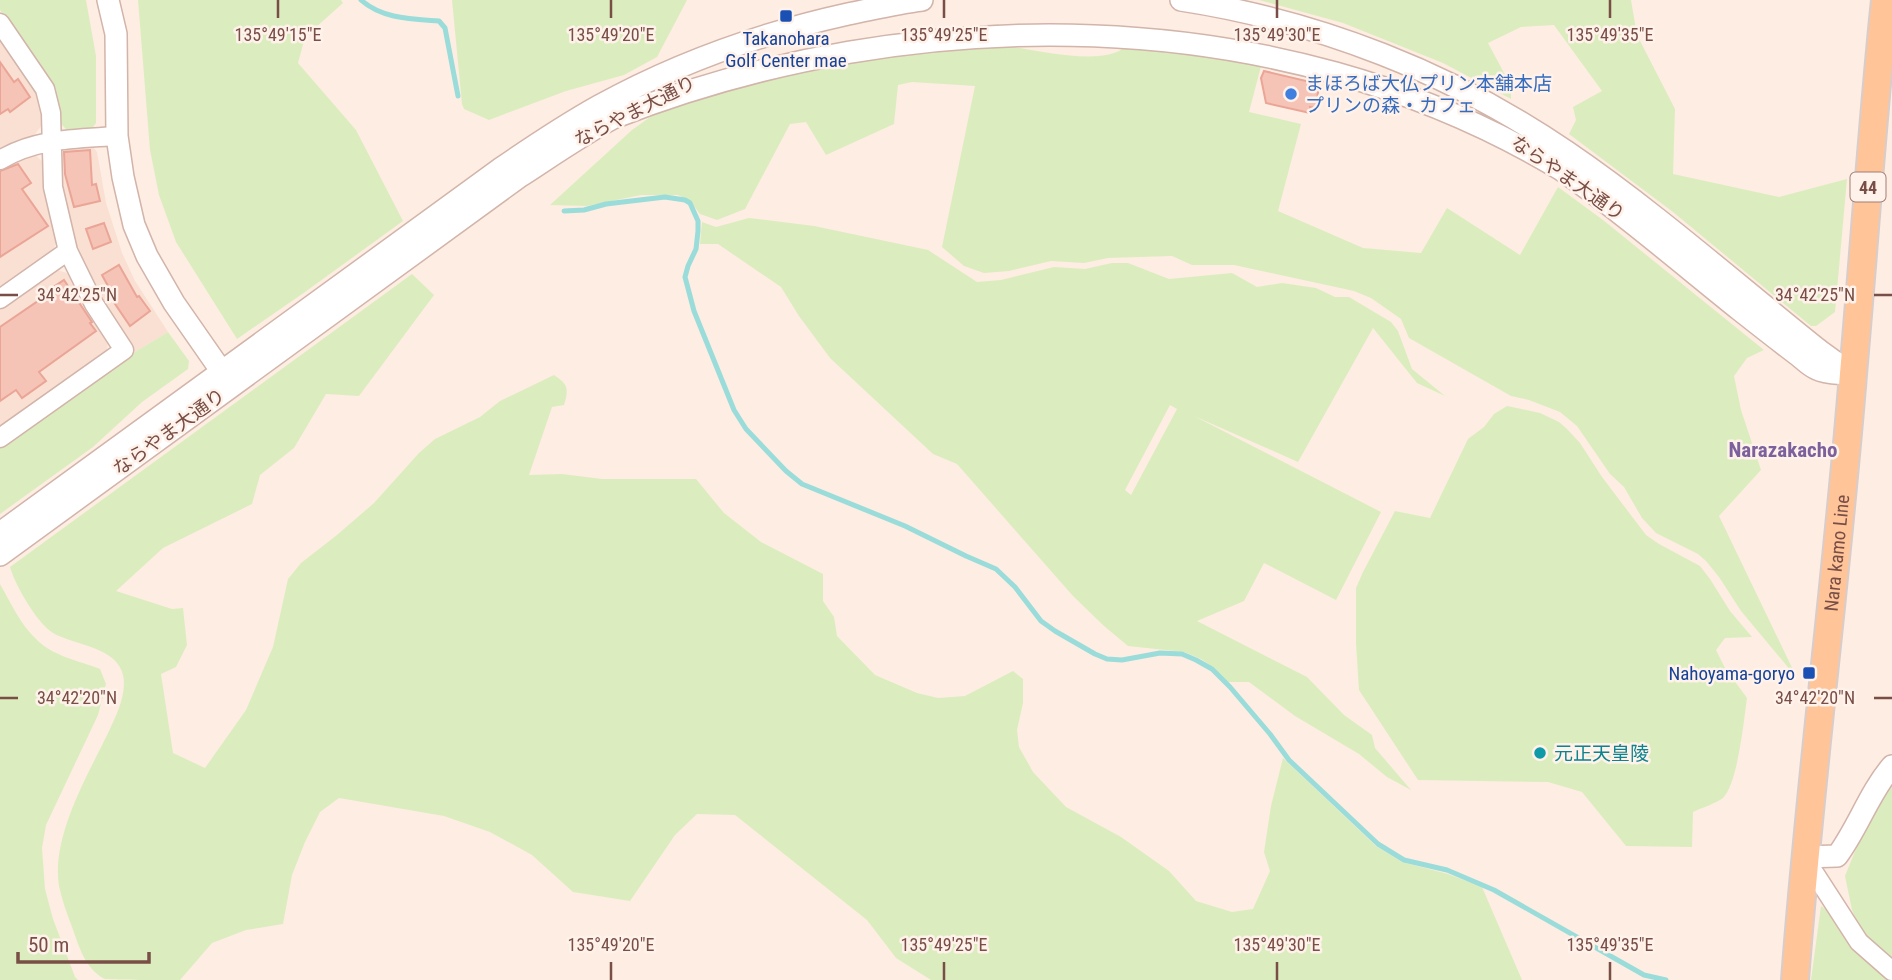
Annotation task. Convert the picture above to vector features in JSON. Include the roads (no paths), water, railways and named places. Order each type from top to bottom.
[{"type":"main road","name":"Nara kamo Line","points":[[1795,980],[1804,857],[1853,375],[1885,0]]},
{"type":"street","points":[[108,0],[116,34],[117,136],[127,201],[134,225],[147,256],[174,303],[227,379]]},
{"type":"street","name":"ならやま大通り","points":[[1181,0],[1246,12],[1335,37],[1423,71],[1499,110],[1565,151],[1614,186],[1853,375]]},
{"type":"street","name":"ならやま大通り","points":[[0,555],[227,379],[418,240],[519,177],[559,140],[730,65],[814,38],[875,25],[929,8]]},
{"type":"street","name":"ならやま大通り","points":[[1164,16],[1242,29],[1327,53],[1379,71],[1488,124],[1559,168],[1618,212],[1816,369],[1853,375]]},
{"type":"street","points":[[0,23],[45,89],[51,113],[53,187],[68,251],[94,304],[124,351],[0,438]]},
{"type":"street","points":[[0,160],[24,147],[51,140],[117,136]]},
{"type":"street","points":[[0,299],[68,251]]},
{"type":"street","name":"ならやま大通り","points":[[0,533],[227,379]]},
{"type":"street","points":[[1804,857],[1837,856],[1848,841],[1881,779],[1892,766]]},
{"type":"street","points":[[1804,857],[1859,942],[1892,971]]},
{"type":"waterway","points":[[361,0],[388,14],[439,21],[445,28],[458,96]]},
{"type":"waterway","points":[[564,211],[665,197],[690,203],[698,221],[698,231],[696,249],[685,277],[694,311],[734,410],[746,429],[802,484],[905,526],[996,569],[1015,587],[1041,621],[1095,654],[1107,659],[1122,660],[1160,653],[1182,654],[1212,669],[1270,734],[1289,760],[1378,844],[1404,860],[1447,870],[1494,890],[1644,975],[1666,980]]},
{"type":"place","name":"Takanohara Golf Center mae","points":[[786,16]]},
{"type":"place","name":"まほろば大仏プリン本舗本店 プリンの森・カフェ","points":[[1291,94]]},
{"type":"place","name":"Nahoyama-goryo","points":[[1809,673]]},
{"type":"place","name":"元正天皇陵","points":[[1540,753]]},
{"type":"district","name":"Narazakacho","points":[[1783,450]]}]
